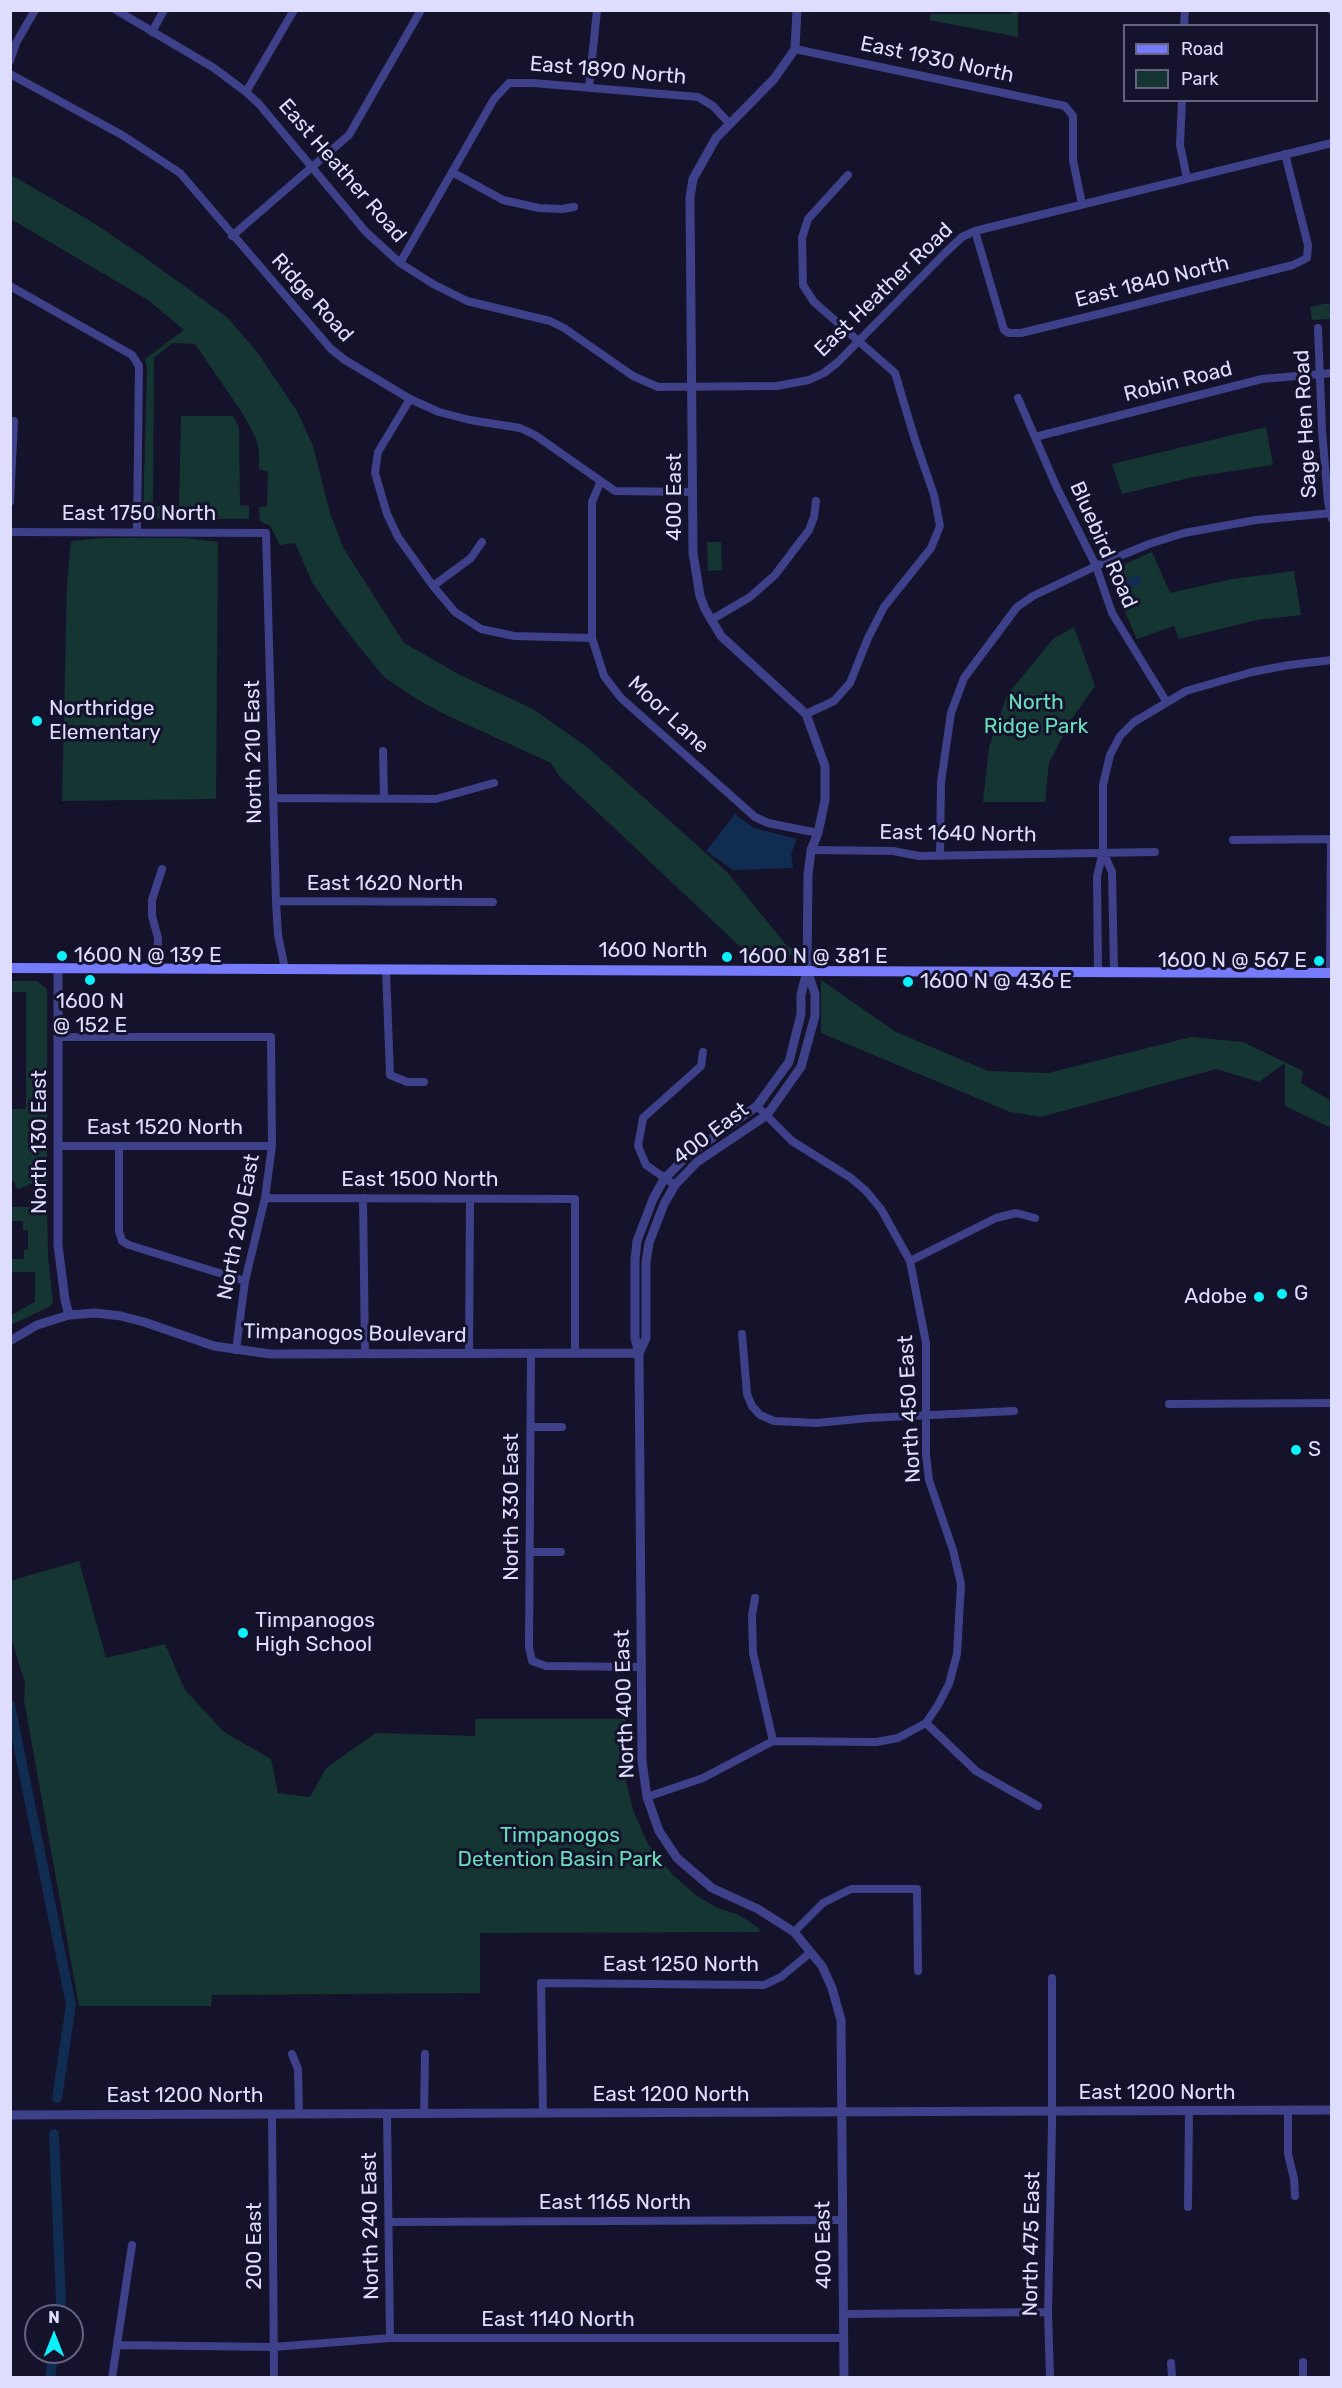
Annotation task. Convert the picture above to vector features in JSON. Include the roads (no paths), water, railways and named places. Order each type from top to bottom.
[{"type":"main road","name":"1600 North","points":[[10,968],[1331,973]]},
{"type":"street","points":[[10,61],[16,43],[34,10]]},
{"type":"street","name":"East Heather Road","points":[[116,10],[214,68],[246,92],[366,232],[400,263],[452,295],[496,310],[550,321],[645,383],[658,387],[783,386],[808,380],[829,369],[860,341],[944,254],[962,237],[975,231],[1332,143]]},
{"type":"street","points":[[152,32],[164,10]]},
{"type":"street","points":[[246,92],[294,10]]},
{"type":"street","points":[[232,236],[349,135],[422,10]]},
{"type":"street","points":[[589,88],[597,10]]},
{"type":"street","points":[[795,49],[797,10]]},
{"type":"street","name":"East 1930 North","points":[[795,49],[1058,103],[1070,110],[1074,120],[1073,160],[1083,204]]},
{"type":"street","name":"400 East","points":[[639,1353],[635,1338],[635,1260],[637,1240],[653,1199],[664,1179],[688,1155],[757,1106],[789,1062],[801,1014],[801,995],[807,971],[808,875],[811,850],[818,833],[825,800],[825,766],[822,752],[806,714],[721,636],[711,621],[700,596],[694,567],[693,492],[690,197],[693,179],[716,138],[774,79],[795,49]]},
{"type":"street","name":"Ridge Road","points":[[10,74],[122,135],[180,173],[331,349],[345,360],[410,399],[439,412],[520,428],[535,435],[600,483],[615,491],[629,493],[693,492]]},
{"type":"street","name":"East 1890 North","points":[[452,172],[496,96],[509,83],[525,82],[698,97],[713,106],[730,124]]},
{"type":"street","points":[[1182,102],[1180,145],[1187,178]]},
{"type":"street","name":"East 1840 North","points":[[975,231],[1004,330],[1009,333],[1021,333],[1284,268],[1301,263],[1307,258],[1308,245],[1285,154]]},
{"type":"street","points":[[400,263],[452,172],[503,200],[539,208],[574,207]]},
{"type":"street","points":[[806,714],[834,701],[850,683],[868,638],[884,608],[931,548],[940,526],[934,495],[895,373],[814,302],[803,285],[802,238],[808,219],[848,176]]},
{"type":"street","points":[[10,286],[132,355],[139,366],[137,531]]},
{"type":"street","name":"Sage Hen Road","points":[[1318,328],[1322,430],[1331,515]]},
{"type":"street","name":"Robin Road","points":[[1035,437],[1262,379],[1332,373]]},
{"type":"street","name":"Bluebird Road","points":[[1018,398],[1096,566],[1112,613],[1166,701]]},
{"type":"street","points":[[410,399],[378,452],[375,473],[387,514],[398,537],[433,586],[455,612],[481,629],[514,636],[592,638]]},
{"type":"street","points":[[10,502],[14,421]]},
{"type":"street","name":"Moor Lane","points":[[600,483],[592,502],[592,638],[599,665],[611,687],[746,811],[768,823],[818,833]]},
{"type":"street","points":[[711,621],[750,597],[775,575],[809,530],[814,517],[816,501]]},
{"type":"street","points":[[940,856],[940,795],[951,713],[964,678],[1017,607],[1033,596],[1096,566],[1149,544],[1184,533],[1256,520],[1331,515]]},
{"type":"street","name":"East 1750 North","points":[[10,532],[267,533]]},
{"type":"street","name":"North 210 East","points":[[267,533],[276,901],[278,935],[285,969]]},
{"type":"street","points":[[433,586],[471,558],[482,542]]},
{"type":"street","points":[[1098,972],[1098,876],[1103,852],[1103,785],[1110,755],[1120,736],[1134,722],[1186,691],[1252,672],[1332,660]]},
{"type":"street","points":[[383,751],[384,798]]},
{"type":"street","points":[[273,798],[436,799],[494,783]]},
{"type":"street","points":[[1233,840],[1331,839],[1331,973]]},
{"type":"street","name":"East 1640 North","points":[[811,850],[893,851],[919,856],[1155,852]]},
{"type":"street","points":[[1103,852],[1112,872],[1114,971]]},
{"type":"street","points":[[158,968],[158,938],[152,916],[152,900],[162,869]]},
{"type":"street","name":"East 1620 North","points":[[276,901],[493,902]]},
{"type":"street","name":"North 130 East","points":[[58,968],[58,1245],[64,1300],[69,1315]]},
{"type":"street","points":[[386,970],[390,1075],[407,1082],[424,1082]]},
{"type":"street","name":"400 East","points":[[639,1353],[646,1338],[645,1262],[649,1243],[664,1204],[675,1185],[697,1162],[767,1115],[801,1067],[815,1016],[815,994],[807,971]]},
{"type":"street","name":"North 200 East","points":[[58,1036],[271,1037],[272,1146],[265,1198],[245,1281],[236,1350]]},
{"type":"street","points":[[675,1185],[646,1166],[639,1146],[643,1118],[701,1066],[703,1052]]},
{"type":"street","name":"North 450 East","points":[[757,1106],[792,1141],[843,1172],[866,1191],[882,1209],[910,1261],[926,1343],[929,1480],[953,1550],[961,1584],[957,1654],[949,1684],[939,1705],[926,1723]]},
{"type":"street","name":"East 1520 North","points":[[58,1146],[272,1146]]},
{"type":"street","points":[[119,1146],[119,1231],[122,1241],[245,1281]]},
{"type":"street","name":"East 1500 North","points":[[265,1198],[575,1199],[575,1353]]},
{"type":"street","points":[[363,1198],[365,1354]]},
{"type":"street","points":[[470,1199],[470,1354]]},
{"type":"street","points":[[910,1261],[996,1218],[1016,1213],[1035,1218]]},
{"type":"street","name":"Timpanogos Boulevard","points":[[10,1341],[37,1325],[69,1315],[94,1312],[121,1316],[192,1339],[236,1350],[270,1354],[639,1353]]},
{"type":"street","points":[[742,1334],[747,1394],[752,1406],[760,1415],[774,1421],[816,1423],[1014,1411]]},
{"type":"street","name":"North 330 East","points":[[531,1353],[529,1647],[532,1661],[546,1666],[641,1667]]},
{"type":"street","name":"North 400 East","points":[[639,1353],[642,1761],[647,1797],[659,1831],[677,1858],[712,1888],[758,1909],[794,1932],[822,1966],[832,1988],[841,2020],[842,2112]]},
{"type":"street","points":[[1169,1404],[1332,1403]]},
{"type":"street","points":[[531,1427],[562,1427]]},
{"type":"street","points":[[530,1552],[561,1552]]},
{"type":"street","points":[[755,1598],[752,1615],[753,1653],[773,1741]]},
{"type":"street","points":[[647,1797],[703,1778],[773,1741],[876,1742],[892,1739],[926,1723],[976,1771],[1038,1806]]},
{"type":"street","points":[[794,1932],[823,1903],[851,1889],[917,1889],[918,1971]]},
{"type":"street","name":"East 1250 North","points":[[543,2113],[541,1983],[764,1985],[781,1977],[811,1952]]},
{"type":"street","name":"North 475 East","points":[[1050,2378],[1048,2312],[1053,2111],[1052,1978]]},
{"type":"street","points":[[292,2054],[298,2069],[299,2113]]},
{"type":"street","points":[[424,2114],[425,2054]]},
{"type":"street","points":[[1288,2110],[1288,2154],[1294,2179],[1295,2196]]},
{"type":"street","name":"East 1200 North","points":[[10,2115],[1332,2110]]},
{"type":"street","points":[[1188,2207],[1189,2111]]},
{"type":"street","name":"400 East","points":[[842,2112],[841,2220],[844,2378]]},
{"type":"street","name":"200 East","points":[[272,2114],[274,2378]]},
{"type":"street","name":"North 240 East","points":[[387,2114],[390,2338]]},
{"type":"street","name":"East 1165 North","points":[[389,2222],[841,2220]]},
{"type":"street","points":[[112,2378],[132,2245]]},
{"type":"street","points":[[843,2314],[1048,2312]]},
{"type":"street","name":"East 1140 North","points":[[117,2344],[273,2347],[390,2338],[843,2338]]},
{"type":"street","points":[[1172,2362],[1172,2378]]},
{"type":"street","points":[[1303,2362],[1303,2378]]},
{"type":"water","points":[[1139,575],[1142,584],[1119,592],[1116,583]]},
{"type":"water","points":[[735,814],[754,828],[797,839],[791,854],[793,868],[733,870],[706,851]]},
{"type":"waterway","points":[[10,1705],[71,2005],[57,2098]]},
{"type":"waterway","points":[[54,2134],[61,2304]]},
{"type":"waterway","points":[[50,2378],[52,2364]]},
{"type":"place","name":"Northridge Elementary","points":[[37,721]]},
{"type":"place","name":"1600 N @ 139 E","points":[[62,956]]},
{"type":"place","name":"1600 N @ 381 E","points":[[727,957]]},
{"type":"place","name":"1600 N @ 567 E","points":[[1319,961]]},
{"type":"place","name":"1600 N @ 152 E","points":[[90,980]]},
{"type":"place","name":"1600 N @ 436 E","points":[[908,982]]},
{"type":"place","name":"G","points":[[1282,1294]]},
{"type":"place","name":"Adobe","points":[[1259,1297]]},
{"type":"place","name":"S","points":[[1296,1450]]},
{"type":"place","name":"Timpanogos High School","points":[[243,1633]]},
{"type":"park label","name":"North Ridge Park","points":[[1036,715]]},
{"type":"park label","name":"Timpanogos Detention Basin Park","points":[[560,1848]]}]
